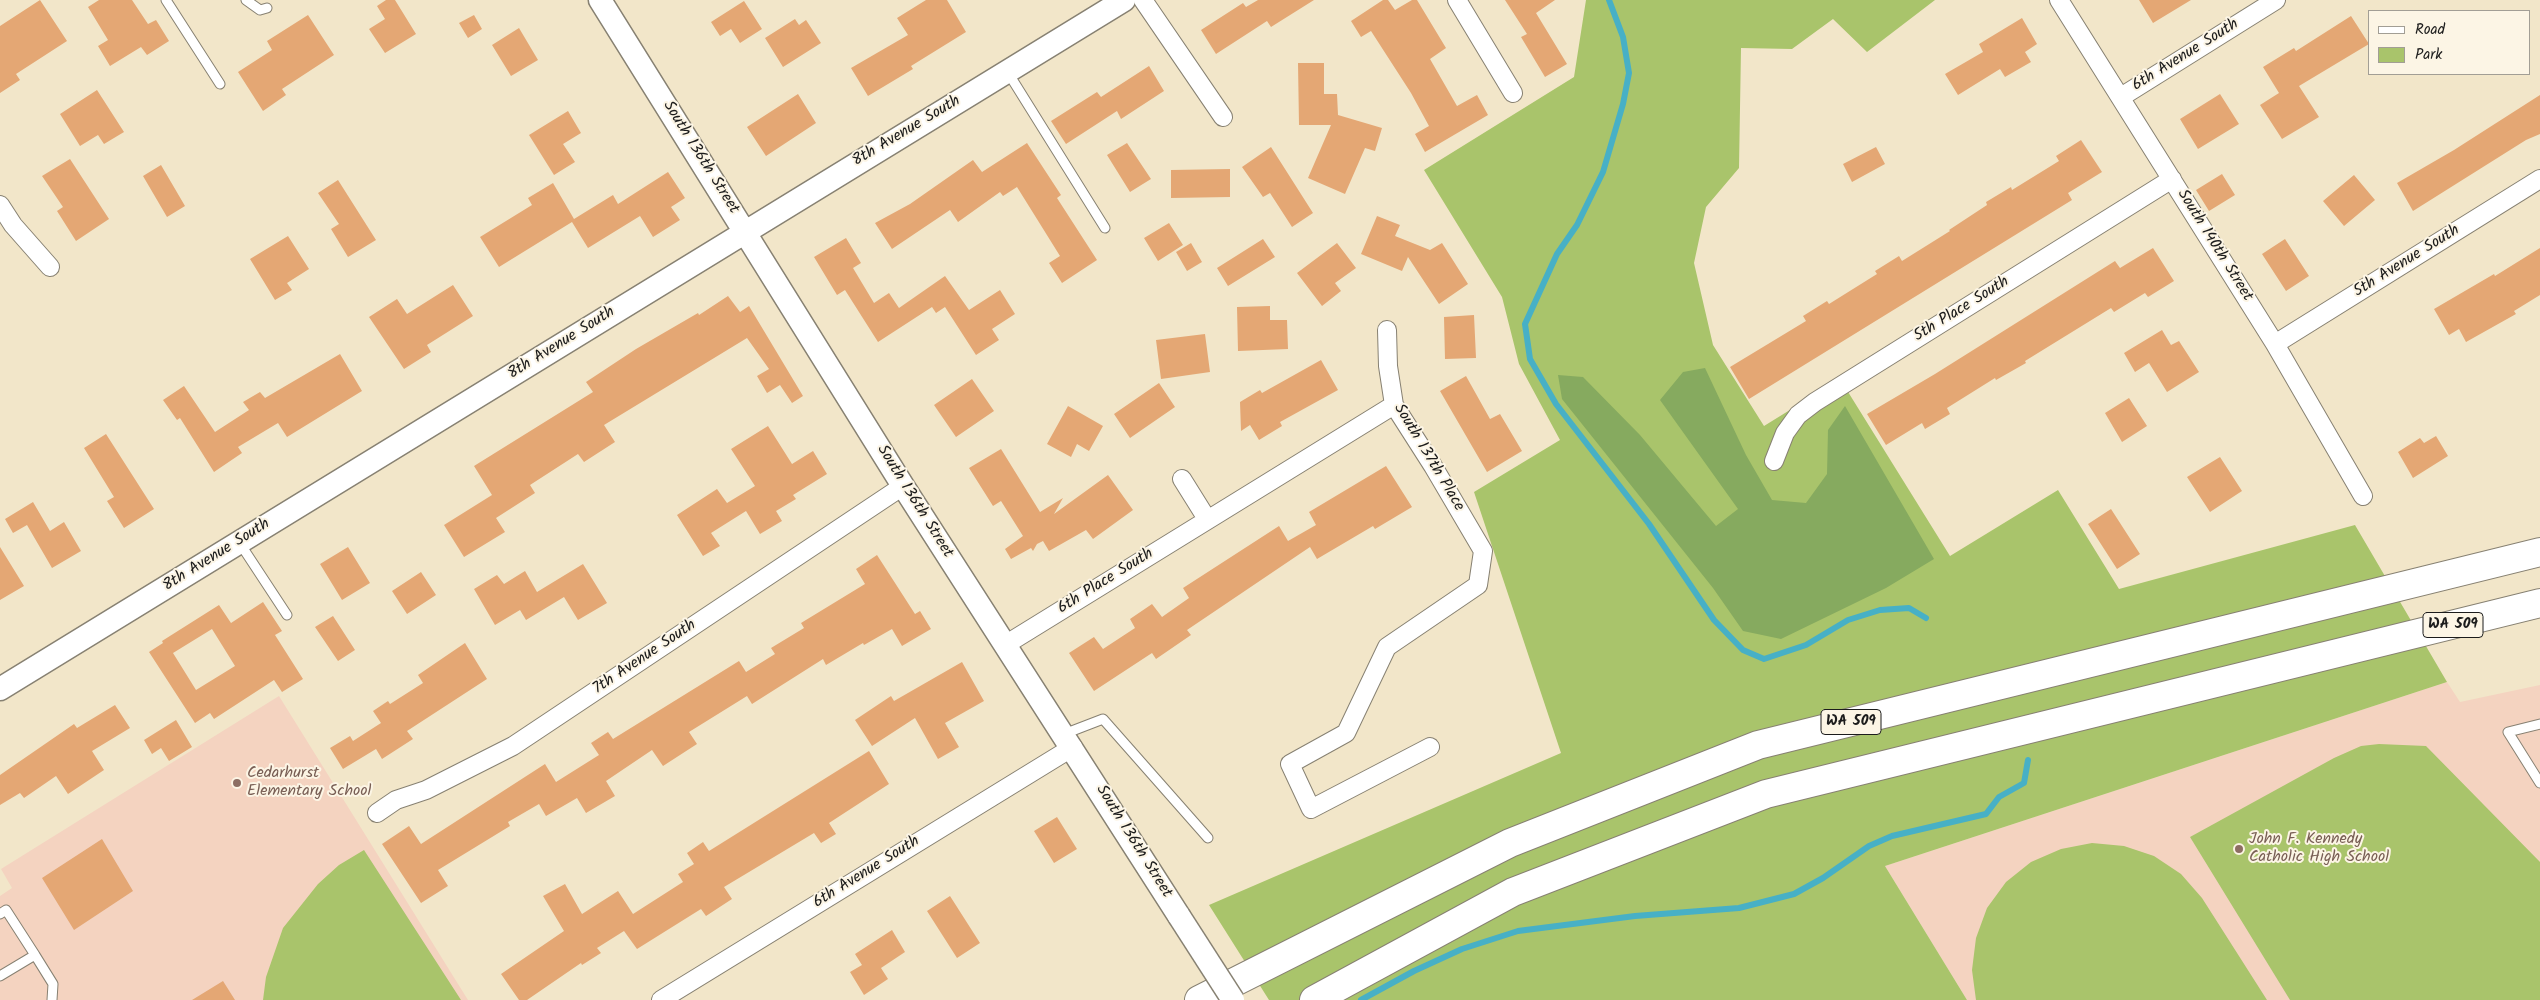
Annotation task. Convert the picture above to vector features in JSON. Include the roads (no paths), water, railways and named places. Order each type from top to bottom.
[{"type":"highway","name":"WA 509","points":[[1199,1000],[1510,843],[1758,745],[2540,552]]},
{"type":"highway","name":"WA 509","points":[[1314,1000],[1513,892],[1766,794],[2540,603]]},
{"type":"street","name":"South 136th Street","points":[[600,0],[904,486],[1234,1000]]},
{"type":"street","name":"8th Avenue South","points":[[0,689],[1124,0]]},
{"type":"street","points":[[1143,0],[1223,117]]},
{"type":"street","points":[[1457,0],[1513,93]]},
{"type":"street","name":"South 140th Street","points":[[2059,0],[2275,344],[2363,496]]},
{"type":"street","name":"6th Avenue South","points":[[2121,97],[2276,0]]},
{"type":"street","name":"5th Place South","points":[[1774,461],[1785,433],[1798,415],[1815,402],[2172,179]]},
{"type":"street","name":"5th Avenue South","points":[[2275,344],[2540,180]]},
{"type":"street","points":[[0,206],[12,225],[50,267]]},
{"type":"street","name":"South 137th Place","points":[[1387,330],[1388,366],[1394,405],[1433,466],[1483,551],[1478,585],[1387,647],[1346,733],[1290,764],[1311,809],[1430,747]]},
{"type":"street","name":"6th Place South","points":[[1005,645],[1394,405]]},
{"type":"street","points":[[1182,479],[1208,519]]},
{"type":"street","name":"7th Avenue South","points":[[377,813],[396,800],[426,790],[513,746],[904,486]]},
{"type":"street","name":"6th Avenue South","points":[[661,1000],[1068,740]]},
{"type":"lane","points":[[166,0],[220,84]]},
{"type":"lane","points":[[246,0],[260,10],[267,8]]},
{"type":"lane","points":[[1007,71],[1105,228]]},
{"type":"lane","points":[[239,542],[287,615]]},
{"type":"lane","points":[[1068,740],[1103,720],[1208,838]]},
{"type":"lane","points":[[2540,724],[2508,732],[2540,784]]},
{"type":"lane","points":[[0,914],[6,910],[53,984],[52,1000]]},
{"type":"lane","points":[[0,976],[35,955]]},
{"type":"waterway","points":[[1609,0],[1623,37],[1629,73],[1623,104],[1603,172],[1577,225],[1557,254],[1525,324],[1530,359],[1556,404],[1649,524],[1714,620],[1743,650],[1764,659],[1806,645],[1848,620],[1880,610],[1909,608],[1926,618]]},
{"type":"waterway","points":[[1361,1000],[1414,971],[1462,949],[1518,931],[1635,916],[1739,908],[1794,894],[1823,878],[1869,846],[1892,836],[1986,814],[1999,797],[2024,783],[2028,760]]},
{"type":"place","name":"Cedarhurst Elementary School","points":[[237,783]]},
{"type":"place","name":"John F. Kennedy Catholic High School","points":[[2239,849]]}]
